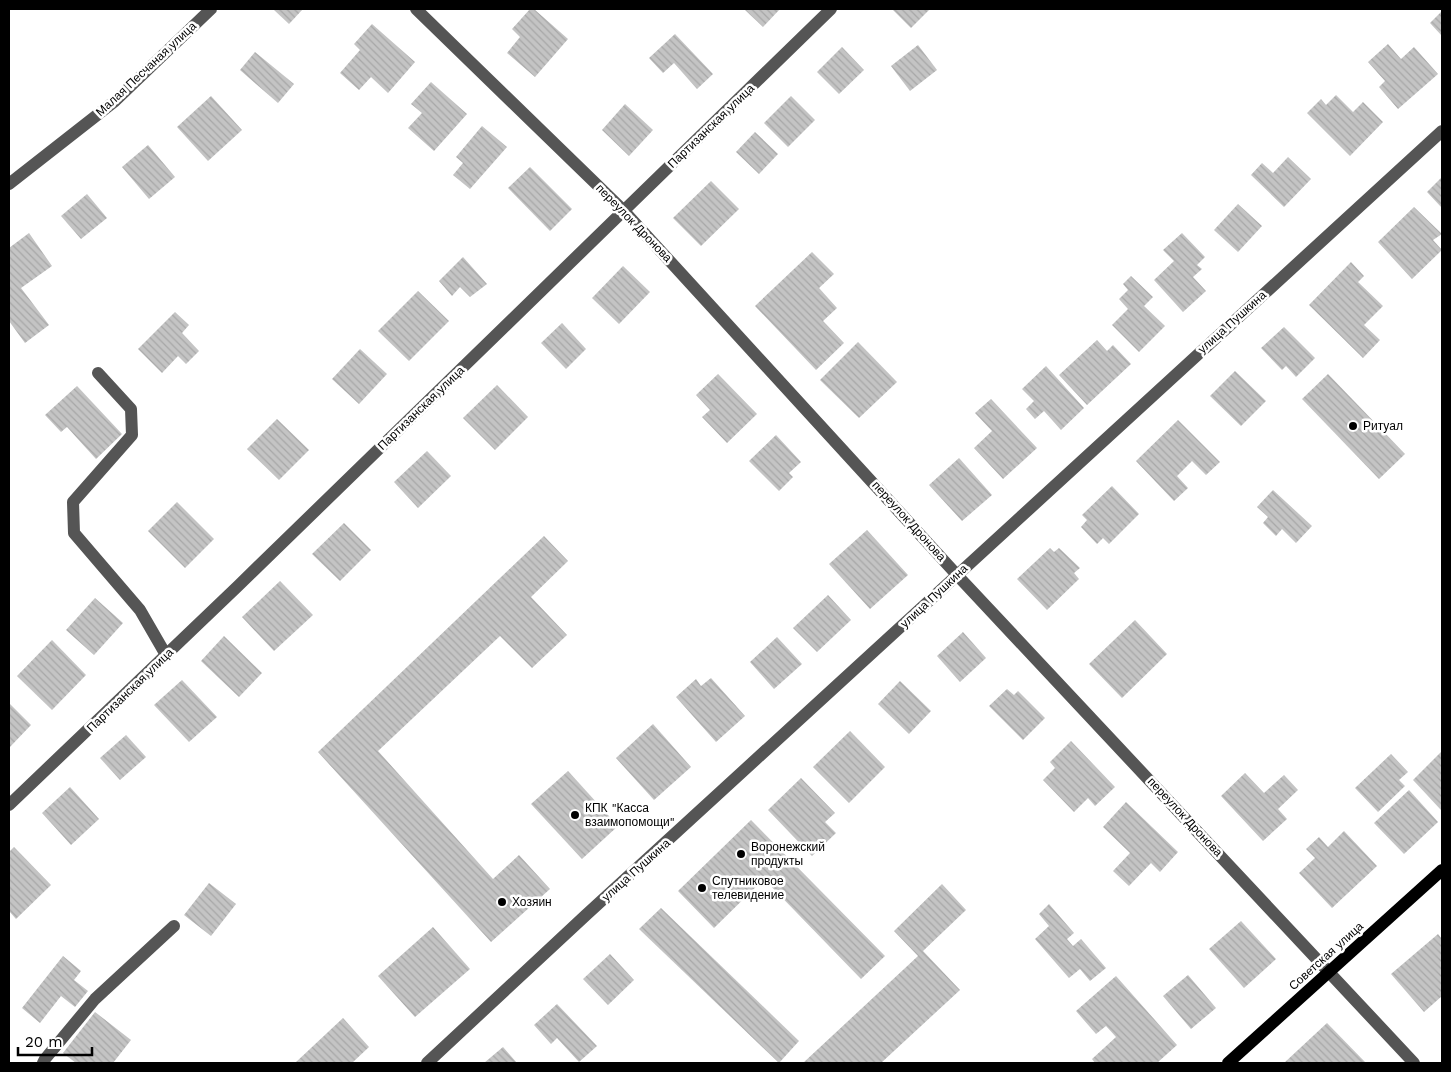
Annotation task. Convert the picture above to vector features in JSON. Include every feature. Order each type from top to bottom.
[{"type":"main road","name":"Советская улица","points":[[1228,1063],[1442,870]]},
{"type":"street","name":"Малая Песчаная улица","points":[[9,184],[115,101],[211,9]]},
{"type":"street","name":"переулок Дронова","points":[[416,9],[624,211],[957,575],[1330,971],[1414,1063]]},
{"type":"street","name":"Партизанская улица","points":[[9,806],[830,9]]},
{"type":"street","name":"улица Пушкина","points":[[427,1063],[1442,131]]},
{"type":"street","points":[[98,373],[131,409],[132,435],[73,502],[74,533],[140,610],[166,655]]},
{"type":"street","points":[[43,1063],[95,999],[174,926]]},
{"type":"building","points":[[273,9],[303,9],[289,24]]},
{"type":"building","points":[[530,9],[534,9],[568,39],[535,77],[507,53],[520,37],[512,29]]},
{"type":"building","points":[[744,9],[780,9],[763,27]]},
{"type":"building","points":[[892,9],[930,9],[911,28]]},
{"type":"building","points":[[1442,11],[1442,36],[1430,23]]},
{"type":"building","points":[[372,24],[415,62],[388,93],[371,77],[359,90],[340,73],[360,50],[354,44]]},
{"type":"building","points":[[675,34],[713,74],[697,89],[674,63],[663,73],[649,58]]},
{"type":"building","points":[[1388,44],[1401,59],[1414,47],[1438,74],[1398,109],[1379,87],[1385,81],[1368,62]]},
{"type":"building","points":[[918,45],[937,70],[910,91],[891,66]]},
{"type":"building","points":[[842,47],[864,70],[839,94],[817,72]]},
{"type":"building","points":[[255,52],[294,84],[278,103],[240,70]]},
{"type":"building","points":[[431,82],[467,114],[434,151],[408,128],[422,113],[411,104]]},
{"type":"building","points":[[1336,95],[1353,112],[1363,102],[1383,122],[1350,156],[1307,113],[1321,99],[1326,105]]},
{"type":"building","points":[[211,96],[242,130],[208,161],[177,127]]},
{"type":"building","points":[[791,96],[815,120],[788,147],[764,123]]},
{"type":"building","points":[[625,104],[653,130],[629,156],[602,130]]},
{"type":"building","points":[[482,126],[507,147],[470,189],[453,175],[463,163],[456,157]]},
{"type":"building","points":[[755,132],[778,154],[759,174],[736,152]]},
{"type":"building","points":[[148,145],[175,177],[149,199],[122,167]]},
{"type":"building","points":[[1288,157],[1311,179],[1284,207],[1251,175],[1262,163],[1273,173]]},
{"type":"building","points":[[530,167],[572,209],[550,231],[508,188]]},
{"type":"building","points":[[1442,177],[1442,208],[1427,192]]},
{"type":"building","points":[[711,181],[739,209],[701,246],[673,218]]},
{"type":"building","points":[[87,194],[107,218],[81,239],[61,216]]},
{"type":"building","points":[[1238,204],[1262,226],[1238,252],[1214,230]]},
{"type":"building","points":[[1414,207],[1442,234],[1433,240],[1442,250],[1412,279],[1378,242]]},
{"type":"building","points":[[29,233],[52,266],[21,288],[49,325],[25,343],[9,321],[9,248]]},
{"type":"building","points":[[1182,233],[1205,257],[1197,265],[1202,269],[1193,277],[1206,291],[1183,312],[1154,280],[1174,261],[1163,250]]},
{"type":"building","points":[[812,252],[834,274],[819,288],[837,308],[823,321],[844,343],[816,370],[755,306]]},
{"type":"building","points":[[463,257],[487,284],[470,297],[460,287],[452,296],[439,281]]},
{"type":"building","points":[[1351,262],[1364,276],[1358,282],[1383,306],[1364,325],[1380,340],[1363,358],[1309,305]]},
{"type":"building","points":[[623,266],[650,292],[619,324],[592,298]]},
{"type":"building","points":[[1131,276],[1153,297],[1144,306],[1165,326],[1139,352],[1112,325],[1128,309],[1119,299],[1128,290],[1123,284]]},
{"type":"building","points":[[418,291],[449,321],[409,361],[378,331]]},
{"type":"building","points":[[175,312],[189,325],[182,333],[199,351],[186,364],[178,356],[162,373],[138,349]]},
{"type":"building","points":[[562,323],[586,349],[566,369],[541,343]]},
{"type":"building","points":[[1284,327],[1315,358],[1296,377],[1286,366],[1282,370],[1261,348]]},
{"type":"building","points":[[1097,340],[1107,351],[1113,345],[1131,364],[1087,405],[1059,375]]},
{"type":"building","points":[[858,342],[897,382],[859,418],[820,380]]},
{"type":"building","points":[[360,349],[387,374],[359,404],[332,379]]},
{"type":"building","points":[[1046,366],[1084,408],[1061,430],[1044,411],[1035,419],[1026,409],[1034,401],[1022,389]]},
{"type":"building","points":[[1235,371],[1266,401],[1241,426],[1210,396]]},
{"type":"building","points":[[718,374],[757,414],[727,443],[702,417],[710,410],[696,395]]},
{"type":"building","name":"Ритуал","points":[[1328,374],[1405,454],[1379,479],[1302,399]]},
{"type":"building","points":[[497,385],[528,417],[495,450],[463,418]]},
{"type":"building","points":[[77,386],[122,434],[96,459],[67,427],[61,432],[45,415]]},
{"type":"building","points":[[991,399],[1037,448],[1003,479],[974,448],[992,431],[975,413]]},
{"type":"building","points":[[277,419],[309,450],[279,480],[247,449]]},
{"type":"building","points":[[1178,420],[1220,462],[1206,475],[1192,461],[1177,476],[1188,488],[1174,501],[1136,461]]},
{"type":"building","points":[[776,435],[801,462],[789,473],[793,477],[779,491],[749,461]]},
{"type":"building","points":[[427,451],[451,476],[418,508],[394,482]]},
{"type":"building","points":[[959,458],[992,495],[962,521],[929,485]]},
{"type":"building","points":[[1112,486],[1139,514],[1109,544],[1103,538],[1097,544],[1081,527],[1087,520],[1082,515]]},
{"type":"building","points":[[1273,490],[1312,526],[1296,543],[1282,529],[1276,536],[1263,523],[1268,517],[1257,507]]},
{"type":"building","points":[[177,502],[214,539],[185,568],[148,531]]},
{"type":"building","points":[[344,523],[371,550],[340,581],[312,554]]},
{"type":"building","points":[[867,530],[908,575],[870,609],[829,564]]},
{"type":"building","points":[[544,536],[568,561],[531,597],[567,635],[532,668],[500,636],[378,751],[493,879],[519,855],[550,889],[491,942],[318,752]]},
{"type":"building","points":[[1050,548],[1054,552],[1059,548],[1080,568],[1074,573],[1079,579],[1047,610],[1017,579]]},
{"type":"building","points":[[280,581],[313,615],[274,651],[242,617]]},
{"type":"building","points":[[828,595],[851,620],[817,652],[793,628]]},
{"type":"building","points":[[95,598],[123,623],[94,655],[66,630]]},
{"type":"building","points":[[1135,620],[1167,654],[1122,698],[1089,664]]},
{"type":"building","points":[[963,632],[986,658],[960,682],[937,656]]},
{"type":"building","points":[[224,636],[262,673],[239,697],[201,661]]},
{"type":"building","points":[[777,637],[802,664],[774,689],[750,662]]},
{"type":"building","points":[[52,640],[86,675],[52,710],[17,676]]},
{"type":"building","points":[[711,678],[745,716],[716,742],[676,697],[696,679],[701,686]]},
{"type":"building","points":[[182,680],[217,717],[189,742],[154,705]]},
{"type":"building","points":[[900,681],[931,711],[909,734],[878,704]]},
{"type":"building","points":[[1007,689],[1014,695],[1018,691],[1045,718],[1023,740],[989,706]]},
{"type":"building","points":[[9,703],[31,725],[9,748]]},
{"type":"building","points":[[653,724],[691,767],[654,800],[616,758]]},
{"type":"building","points":[[850,731],[885,767],[849,803],[813,767]]},
{"type":"building","points":[[126,735],[146,757],[120,780],[100,758]]},
{"type":"building","points":[[1071,741],[1115,787],[1095,806],[1088,798],[1074,812],[1043,780],[1055,768],[1050,762]]},
{"type":"building","points":[[1442,751],[1442,811],[1413,780]]},
{"type":"building","points":[[1391,754],[1408,772],[1399,780],[1405,786],[1378,812],[1355,788]]},
{"type":"building","name":"КПК \"Касса взаимопомощи\"","points":[[568,771],[618,826],[582,859],[531,804]]},
{"type":"building","points":[[1245,773],[1264,793],[1284,775],[1298,790],[1278,809],[1287,819],[1263,841],[1221,796]]},
{"type":"building","points":[[801,778],[835,813],[825,822],[836,833],[812,856],[768,810]]},
{"type":"building","points":[[70,787],[99,819],[71,845],[42,813]]},
{"type":"building","points":[[1409,790],[1438,822],[1404,854],[1374,823]]},
{"type":"building","points":[[1126,802],[1178,852],[1160,872],[1151,863],[1129,886],[1113,871],[1130,853],[1103,827]]},
{"type":"building","points":[[751,820],[885,956],[861,979],[764,879],[714,928],[678,891]]},
{"type":"building","points":[[1344,831],[1377,866],[1332,908],[1299,873],[1315,858],[1306,849],[1319,837],[1328,847]]},
{"type":"building","points":[[14,847],[51,885],[16,919],[9,911],[9,852]]},
{"type":"building","points":[[209,883],[236,904],[211,936],[184,915]]},
{"type":"building","points":[[942,884],[966,910],[923,951],[960,990],[881,1063],[803,1063],[918,956],[894,931]]},
{"type":"building","points":[[1049,904],[1074,933],[1067,939],[1073,946],[1081,939],[1106,968],[1090,981],[1080,969],[1069,978],[1035,939],[1049,926],[1039,914]]},
{"type":"building","points":[[661,908],[799,1041],[779,1063],[639,929]]},
{"type":"building","points":[[1241,921],[1276,959],[1244,988],[1209,949]]},
{"type":"building","points":[[433,927],[470,969],[415,1017],[378,976]]},
{"type":"building","points":[[1438,934],[1442,939],[1442,996],[1424,1012],[1391,974]]},
{"type":"building","points":[[610,954],[634,980],[608,1005],[583,979]]},
{"type":"building","points":[[63,956],[81,971],[74,980],[88,991],[75,1007],[61,996],[40,1023],[22,1008]]},
{"type":"building","points":[[1188,975],[1216,1008],[1191,1029],[1163,996]]},
{"type":"building","points":[[1116,976],[1177,1045],[1157,1063],[1095,1063],[1092,1059],[1116,1037],[1106,1026],[1096,1034],[1076,1011]]},
{"type":"building","points":[[557,1004],[597,1046],[579,1062],[557,1038],[551,1044],[534,1025]]},
{"type":"building","points":[[95,1012],[131,1040],[113,1063],[76,1063],[63,1053]]},
{"type":"building","points":[[343,1018],[369,1047],[352,1063],[295,1063]]},
{"type":"building","points":[[1327,1023],[1366,1063],[1284,1063]]},
{"type":"building","points":[[503,1047],[517,1063],[484,1063]]},
{"type":"place","name":"Ритуал","points":[[1353,426]]},
{"type":"place","name":"КПК \"Касса взаимопомощи\"","points":[[575,815]]},
{"type":"place","name":"Воронежский продукты","points":[[741,854]]},
{"type":"place","name":"Спутниковое телевидение","points":[[702,888]]},
{"type":"place","name":"Хозяин","points":[[502,902]]}]
